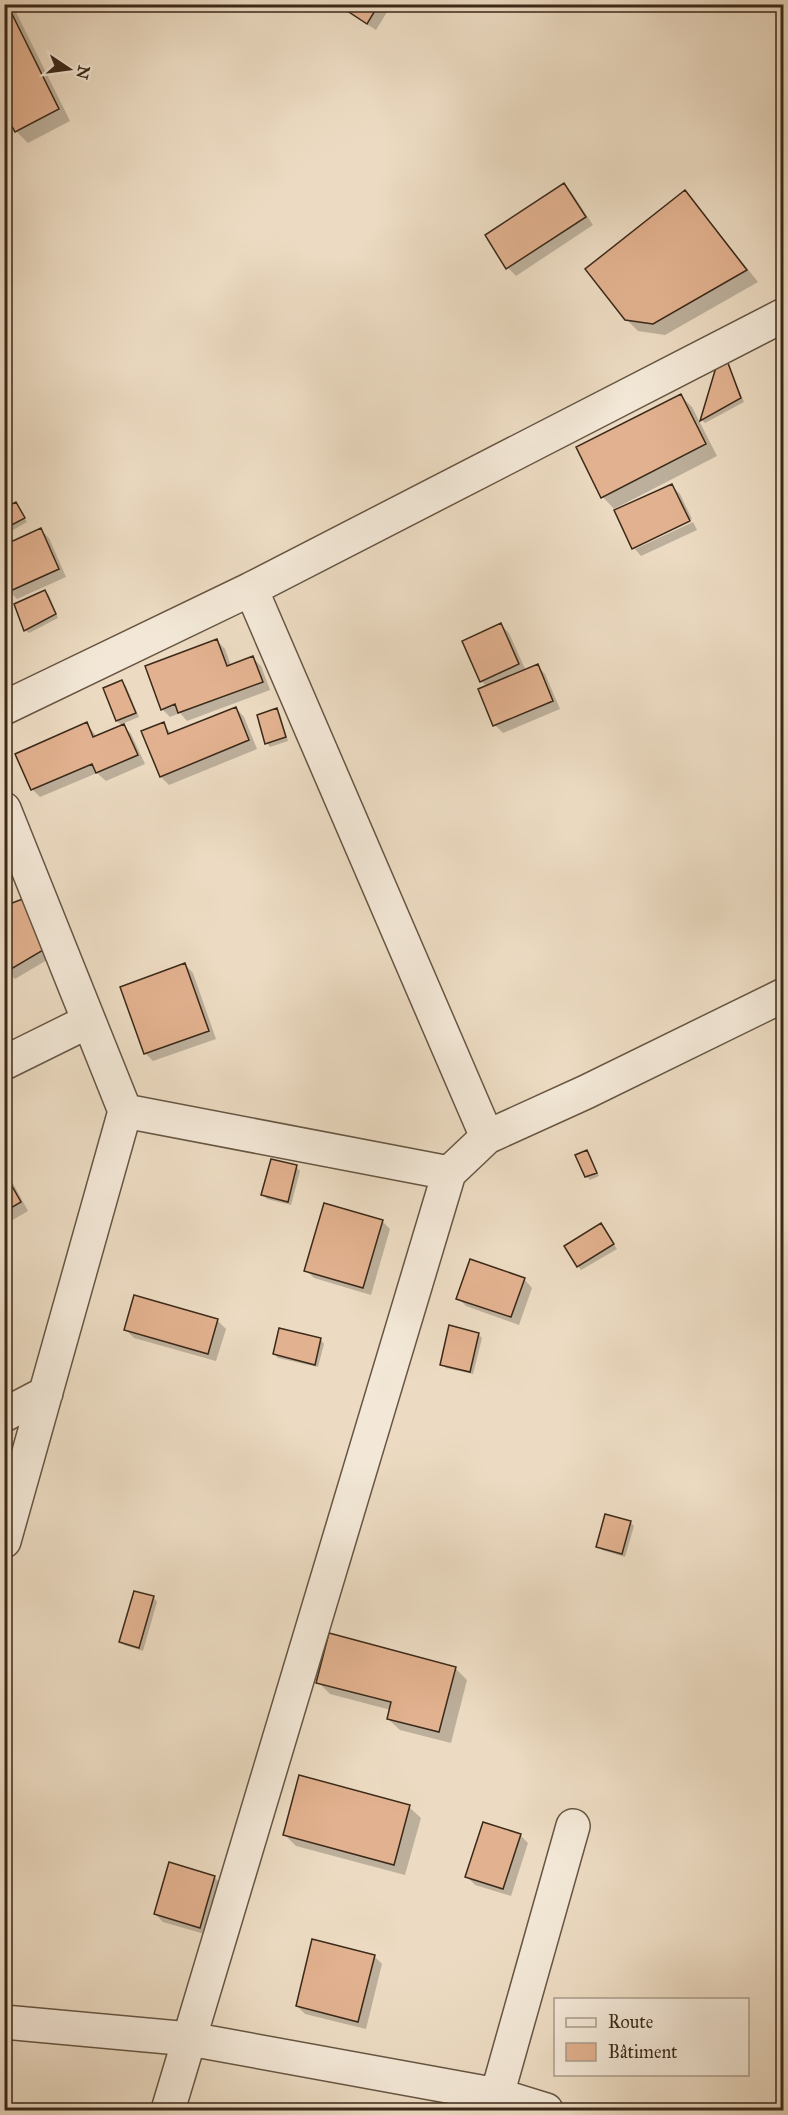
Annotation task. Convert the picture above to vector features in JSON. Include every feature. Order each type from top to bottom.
[{"type":"street","points":[[4,708],[251,589],[783,315]]},
{"type":"street","points":[[251,589],[487,1137]]},
{"type":"street","points":[[4,809],[125,1111],[4,1541]]},
{"type":"street","points":[[168,2110],[449,1173],[487,1137],[586,1092],[783,995]]},
{"type":"street","points":[[4,1063],[89,1021]]},
{"type":"street","points":[[125,1111],[449,1173]]},
{"type":"street","points":[[4,1415],[46,1393]]},
{"type":"street","points":[[497,2095],[573,1826]]},
{"type":"street","points":[[4,2022],[190,2039],[497,2095],[546,2110]]},
{"type":"building","points":[[4,4],[7,4],[59,109],[15,132],[4,111]]},
{"type":"building","points":[[337,4],[379,4],[367,24]]},
{"type":"building","points":[[564,183],[586,217],[506,269],[485,235]]},
{"type":"building","points":[[685,190],[747,270],[653,324],[625,320],[585,269]]},
{"type":"building","points":[[722,347],[741,398],[700,421]]},
{"type":"building","points":[[681,394],[706,444],[601,498],[576,447]]},
{"type":"building","points":[[672,484],[690,521],[632,549],[614,510]]},
{"type":"building","points":[[16,502],[25,518],[4,529],[4,508]]},
{"type":"building","points":[[41,528],[59,569],[8,592],[4,585],[4,545]]},
{"type":"building","points":[[45,590],[56,614],[24,631],[14,604]]},
{"type":"building","points":[[501,623],[519,664],[480,682],[462,641]]},
{"type":"building","points":[[217,639],[227,666],[253,656],[263,682],[178,713],[175,704],[161,710],[145,666]]},
{"type":"building","points":[[538,664],[553,701],[493,726],[478,689]]},
{"type":"building","points":[[122,680],[136,713],[116,721],[103,688]]},
{"type":"building","points":[[236,707],[249,740],[160,777],[141,731],[164,722],[168,734]]},
{"type":"building","points":[[277,708],[286,737],[265,744],[257,715]]},
{"type":"building","points":[[87,722],[93,737],[124,724],[138,755],[96,773],[92,764],[31,790],[15,754]]},
{"type":"building","points":[[28,897],[45,949],[6,972],[4,906]]},
{"type":"building","points":[[185,963],[209,1031],[144,1054],[120,987]]},
{"type":"building","points":[[587,1150],[597,1173],[585,1177],[575,1155]]},
{"type":"building","points":[[271,1159],[297,1165],[288,1202],[261,1195]]},
{"type":"building","points":[[4,1172],[21,1202],[4,1212]]},
{"type":"building","points":[[324,1203],[383,1220],[363,1288],[304,1271]]},
{"type":"building","points":[[601,1223],[614,1244],[577,1267],[564,1246]]},
{"type":"building","points":[[470,1259],[525,1278],[511,1317],[456,1299]]},
{"type":"building","points":[[134,1295],[218,1319],[208,1354],[124,1330]]},
{"type":"building","points":[[449,1325],[479,1333],[470,1372],[440,1365]]},
{"type":"building","points":[[279,1328],[321,1338],[315,1365],[273,1354]]},
{"type":"building","points":[[605,1514],[631,1521],[622,1554],[596,1547]]},
{"type":"building","points":[[134,1591],[154,1596],[139,1648],[119,1642]]},
{"type":"building","points":[[329,1633],[456,1667],[439,1732],[387,1719],[391,1702],[316,1683]]},
{"type":"building","points":[[299,1775],[410,1805],[394,1865],[283,1835]]},
{"type":"building","points":[[483,1822],[521,1834],[503,1889],[465,1877]]},
{"type":"building","points":[[169,1862],[215,1876],[200,1928],[154,1914]]},
{"type":"building","points":[[312,1939],[375,1955],[358,2022],[296,2006]]}]
